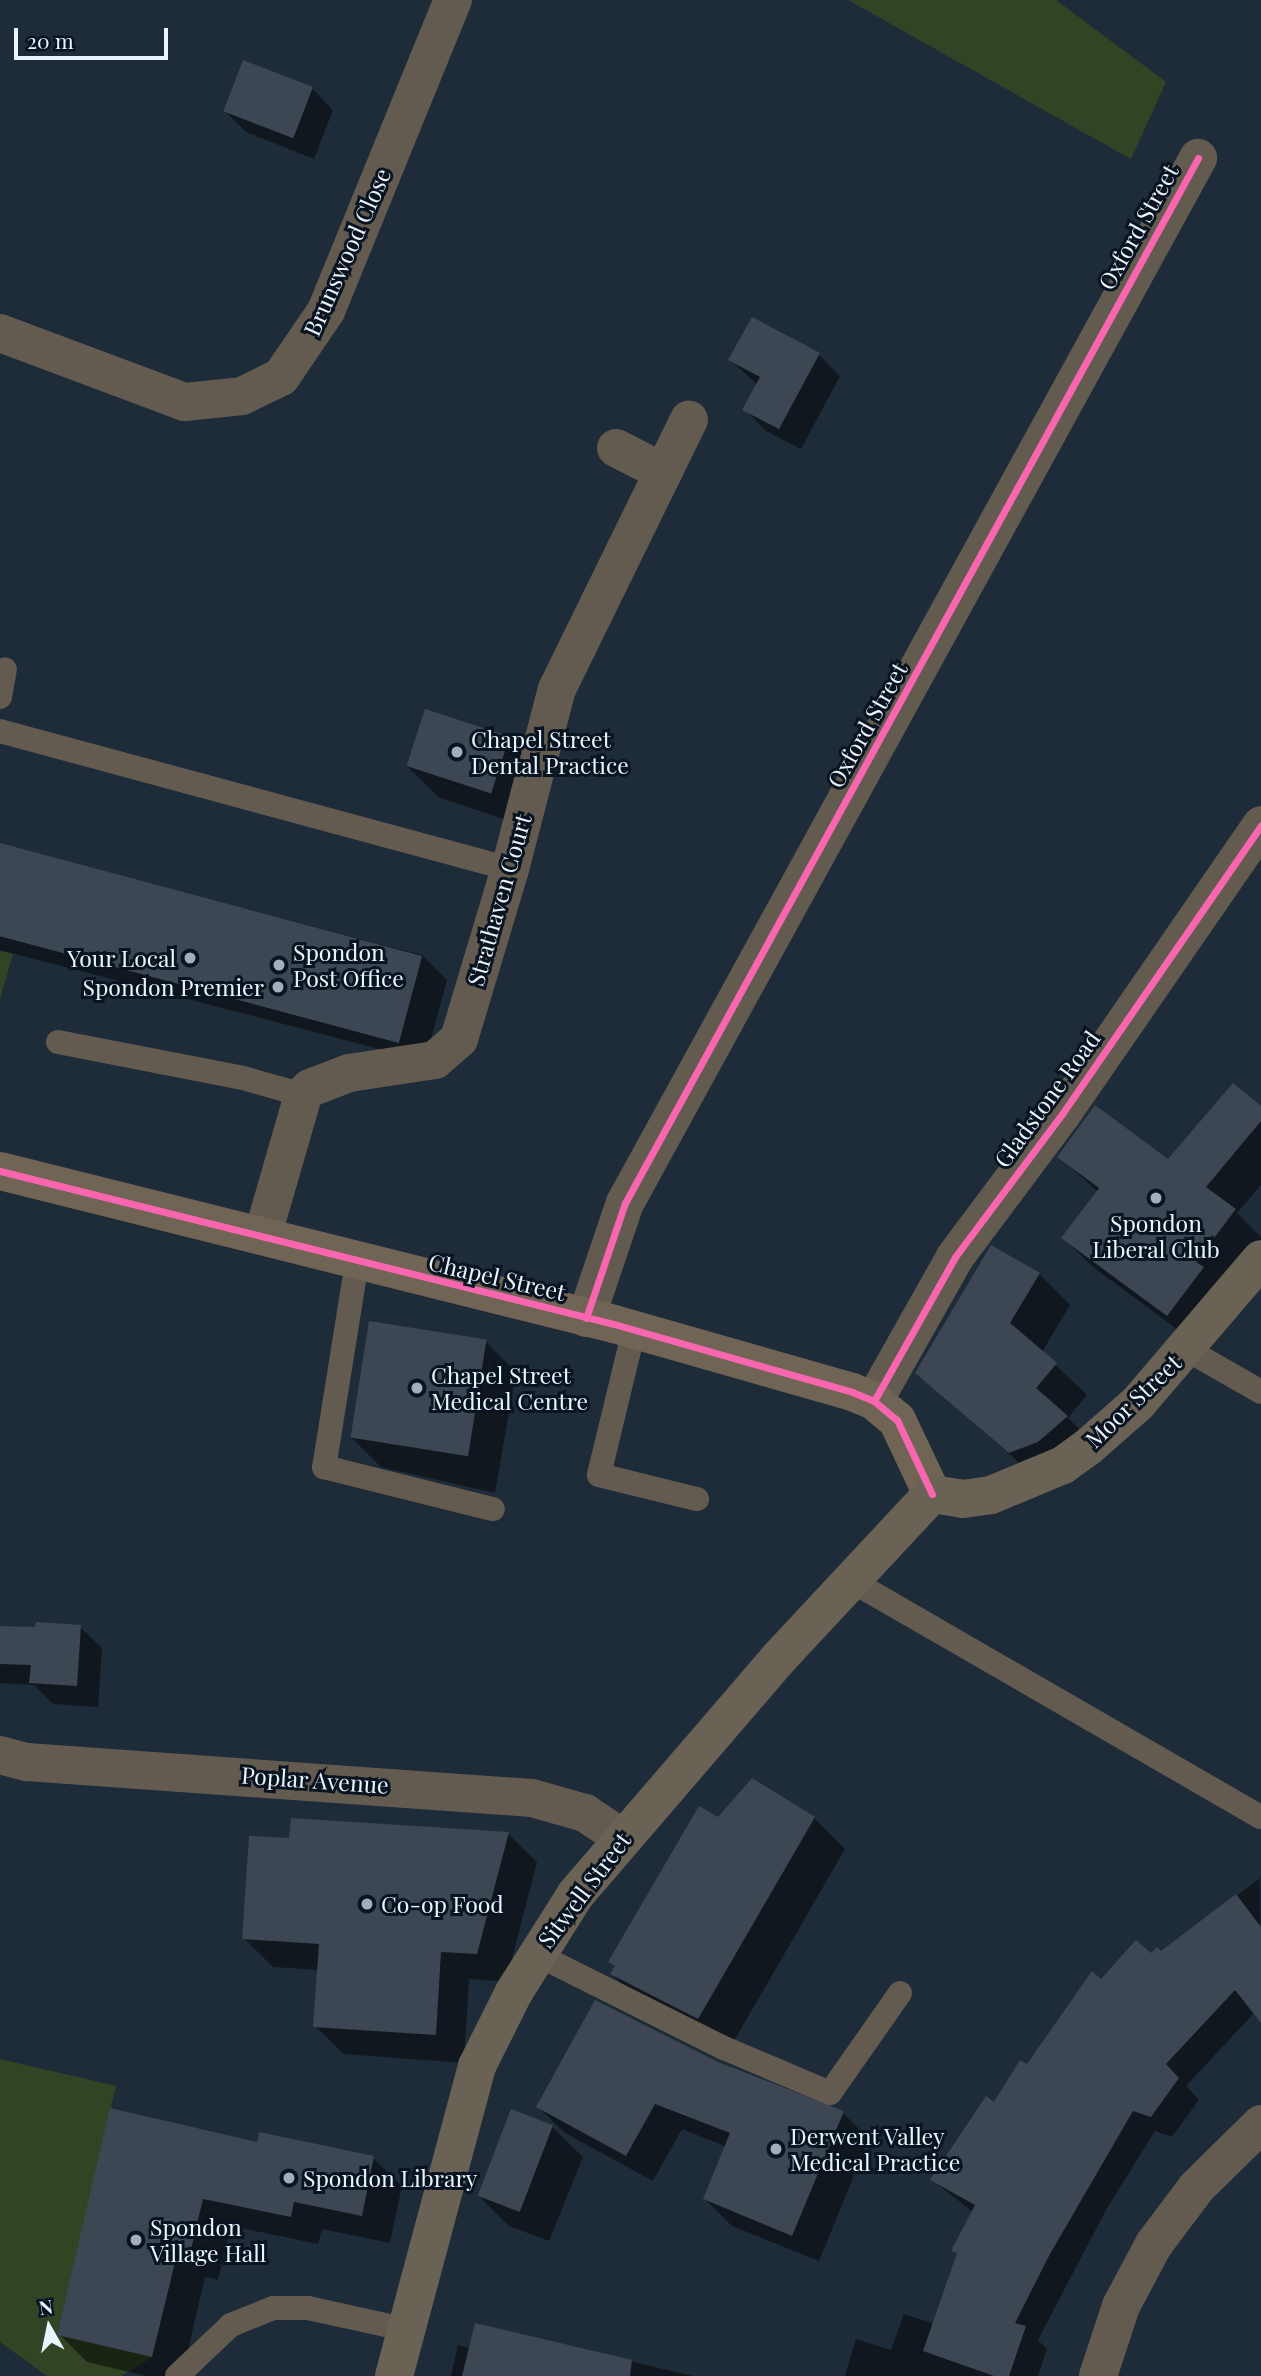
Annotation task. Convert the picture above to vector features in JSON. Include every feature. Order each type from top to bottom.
[{"type":"main road","name":"Moor Street","points":[[932,1494],[977,1498],[1063,1465],[1112,1428],[1186,1349],[1261,1259]]},
{"type":"main road","name":"Sitwell Street","points":[[394,2376],[477,2066],[536,1954],[621,1837],[850,1580],[932,1494]]},
{"type":"street","name":"Brunswood Close","points":[[0,333],[185,402],[242,396],[281,377],[326,310],[453,0]]},
{"type":"street","name":"Oxford Street","points":[[586,1318],[625,1203],[1198,158]]},
{"type":"street","name":"Strathaven Court","points":[[303,1095],[324,1080],[435,1060],[452,1049],[510,869],[557,689],[689,420]]},
{"type":"street","points":[[616,448],[663,472]]},
{"type":"street","name":"Gladstone Road","points":[[874,1401],[955,1257],[1062,1114],[1261,825]]},
{"type":"street","points":[[263,1234],[303,1095]]},
{"type":"street","name":"Chapel Street","points":[[0,1171],[263,1234],[357,1262],[634,1330],[874,1401],[897,1420],[932,1494]]},
{"type":"street","name":"Poplar Avenue","points":[[0,1755],[27,1762],[532,1798],[585,1813],[621,1837]]},
{"type":"street","points":[[1098,2376],[1122,2306],[1154,2244],[1197,2186],[1261,2124]]},
{"type":"lane","points":[[0,697],[5,669]]},
{"type":"lane","points":[[0,731],[510,869]]},
{"type":"lane","points":[[58,1042],[243,1078],[303,1095]]},
{"type":"lane","points":[[357,1262],[324,1467],[493,1509]]},
{"type":"lane","points":[[634,1330],[599,1475],[697,1499]]},
{"type":"lane","points":[[1186,1349],[1261,1392]]},
{"type":"lane","points":[[850,1580],[1261,1816]]},
{"type":"lane","points":[[536,1954],[724,2048],[830,2093],[900,1993]]},
{"type":"lane","points":[[177,2376],[231,2325],[274,2308],[308,2308],[408,2330]]},
{"type":"green space","points":[[848,0],[1056,0],[1166,82],[1131,159]]},
{"type":"green space","points":[[0,951],[13,954],[0,999]]},
{"type":"green space","points":[[0,2059],[116,2086],[57,2335],[153,2357],[121,2376],[47,2376],[0,2342]]},
{"type":"building","points":[[243,60],[313,87],[293,138],[223,111]]},
{"type":"building","points":[[752,317],[820,353],[779,429],[742,410],[760,377],[728,360]]},
{"type":"building","name":"Chapel Street Dental Practice","points":[[425,709],[510,737],[491,794],[406,766]]},
{"type":"building","points":[[0,843],[422,956],[399,1043],[0,936]]},
{"type":"building","name":"Spondon Liberal Club","points":[[1233,1083],[1261,1106],[1261,1121],[1206,1187],[1236,1209],[1196,1262],[1204,1267],[1167,1316],[1061,1238],[1099,1188],[1057,1157],[1095,1105],[1168,1159]]},
{"type":"building","points":[[991,1245],[1040,1273],[1010,1323],[1057,1363],[1036,1388],[1068,1416],[1038,1442],[1009,1453],[915,1373]]},
{"type":"building","name":"Chapel Street Medical Centre","points":[[369,1321],[487,1340],[468,1456],[351,1438]]},
{"type":"building","points":[[36,1622],[81,1625],[77,1686],[29,1683],[31,1665],[0,1664],[0,1626],[35,1627]]},
{"type":"building","points":[[752,1778],[815,1817],[698,2019],[610,1974],[615,1966],[608,1962],[699,1806],[718,1817]]},
{"type":"building","name":"Co-op Food","points":[[291,1818],[509,1832],[477,1954],[441,1952],[436,2035],[313,2027],[319,1944],[242,1939],[249,1836],[289,1838]]},
{"type":"building","points":[[1236,1894],[1261,1927],[1261,2023],[1235,1990],[1166,2064],[1179,2078],[1151,2117],[1133,2111],[1050,2254],[1015,2323],[1026,2326],[1009,2376],[994,2376],[923,2351],[957,2253],[951,2251],[975,2205],[930,2180],[986,2096],[994,2102],[1020,2060],[1027,2064],[1092,1971],[1101,1979],[1136,1940],[1151,1953],[1157,1947],[1161,1951]]},
{"type":"building","points":[[595,2000],[718,2062],[844,2111],[792,2236],[703,2199],[730,2133],[655,2104],[626,2156],[536,2107]]},
{"type":"building","name":"Spondon Village Hall","points":[[110,2108],[257,2142],[259,2132],[374,2156],[362,2216],[294,2202],[291,2217],[203,2199],[190,2253],[178,2250],[152,2357],[57,2335]]},
{"type":"building","points":[[511,2109],[553,2125],[520,2212],[478,2196]]},
{"type":"building","points":[[475,2323],[632,2360],[630,2376],[462,2376]]},
{"type":"cycle path","points":[[586,1318],[625,1203],[1198,158]]},
{"type":"cycle path","points":[[874,1401],[955,1257],[1062,1114],[1261,825]]},
{"type":"cycle path","points":[[0,1171],[614,1324],[852,1392],[874,1401],[897,1420],[932,1494]]},
{"type":"place","name":"Chapel Street Dental Practice","points":[[457,752]]},
{"type":"place","name":"Your Local","points":[[190,958]]},
{"type":"place","name":"Spondon Post Office","points":[[279,965]]},
{"type":"place","name":"Spondon Premier","points":[[278,987]]},
{"type":"place","name":"Spondon Liberal Club","points":[[1156,1198]]},
{"type":"place","name":"Chapel Street Medical Centre","points":[[417,1388]]},
{"type":"place","name":"Co-op Food","points":[[367,1904]]},
{"type":"place","name":"Derwent Valley Medical Practice","points":[[776,2149]]},
{"type":"place","name":"Spondon Library","points":[[289,2178]]},
{"type":"place","name":"Spondon Village Hall","points":[[136,2240]]}]
